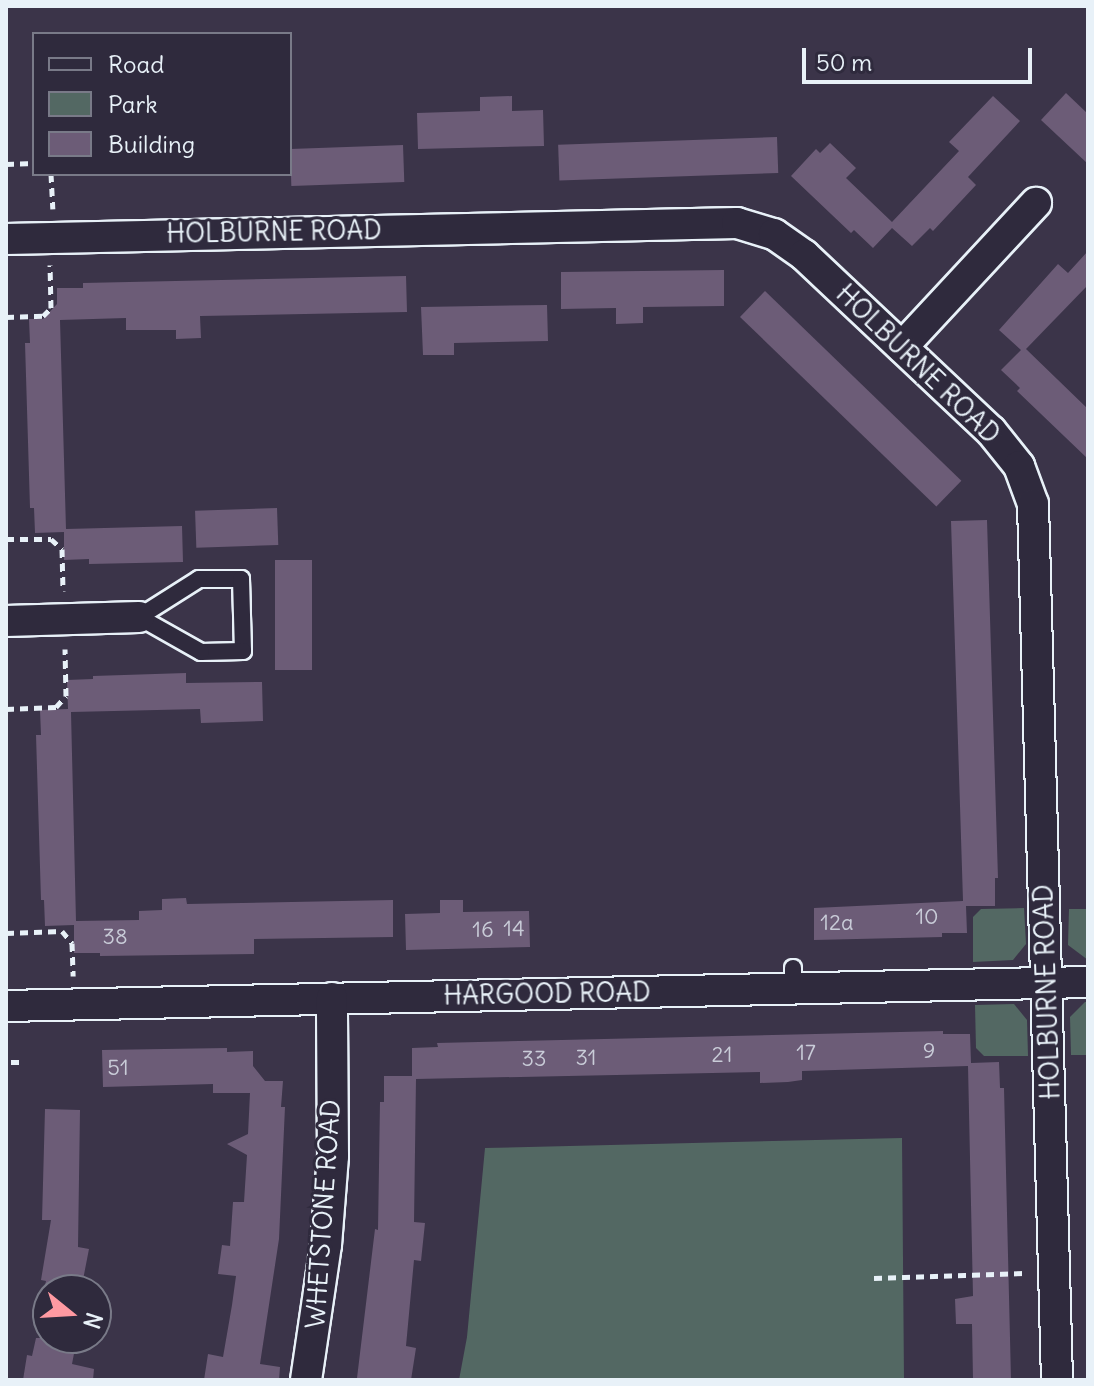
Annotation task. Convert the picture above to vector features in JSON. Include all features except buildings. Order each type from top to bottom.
[{"type":"street","points":[[902,347],[1036,203]]},
{"type":"street","name":"HOLBURNE ROAD","points":[[6,239],[737,223],[774,234],[804,255],[991,431],[1019,466],[1033,504],[1057,1380]]},
{"type":"street","points":[[6,621],[139,617]]},
{"type":"street","name":"HARGOOD ROAD","points":[[6,1006],[332,998],[864,977],[1088,982]]},
{"type":"street","name":"WHETSTONE ROAD","points":[[306,1380],[326,1245],[333,1156],[332,998]]},
{"type":"lane","points":[[199,579],[241,579],[243,651],[201,652],[139,617],[199,579]]},
{"type":"path","points":[[6,164],[32,163]]},
{"type":"path","points":[[6,317],[43,316],[51,308],[49,237]]},
{"type":"path","points":[[6,539],[51,539],[62,549],[66,696],[56,707],[6,709]]},
{"type":"path","points":[[6,933],[62,931],[72,943],[74,1005]]},
{"type":"path","points":[[11,1062],[23,1062]]},
{"type":"path","points":[[874,1278],[1032,1273]]},
{"type":"green space","points":[[1024,908],[1026,944],[1013,960],[973,962],[973,917],[981,909]]},
{"type":"green space","points":[[1069,909],[1088,909],[1088,960],[1068,945]]},
{"type":"green space","points":[[1088,1002],[1088,1055],[1071,1055],[1070,1017]]},
{"type":"green space","points":[[1014,1004],[1027,1020],[1028,1056],[984,1056],[976,1048],[975,1005]]},
{"type":"green space","points":[[902,1138],[904,1380],[459,1380],[467,1337],[485,1148]]}]
